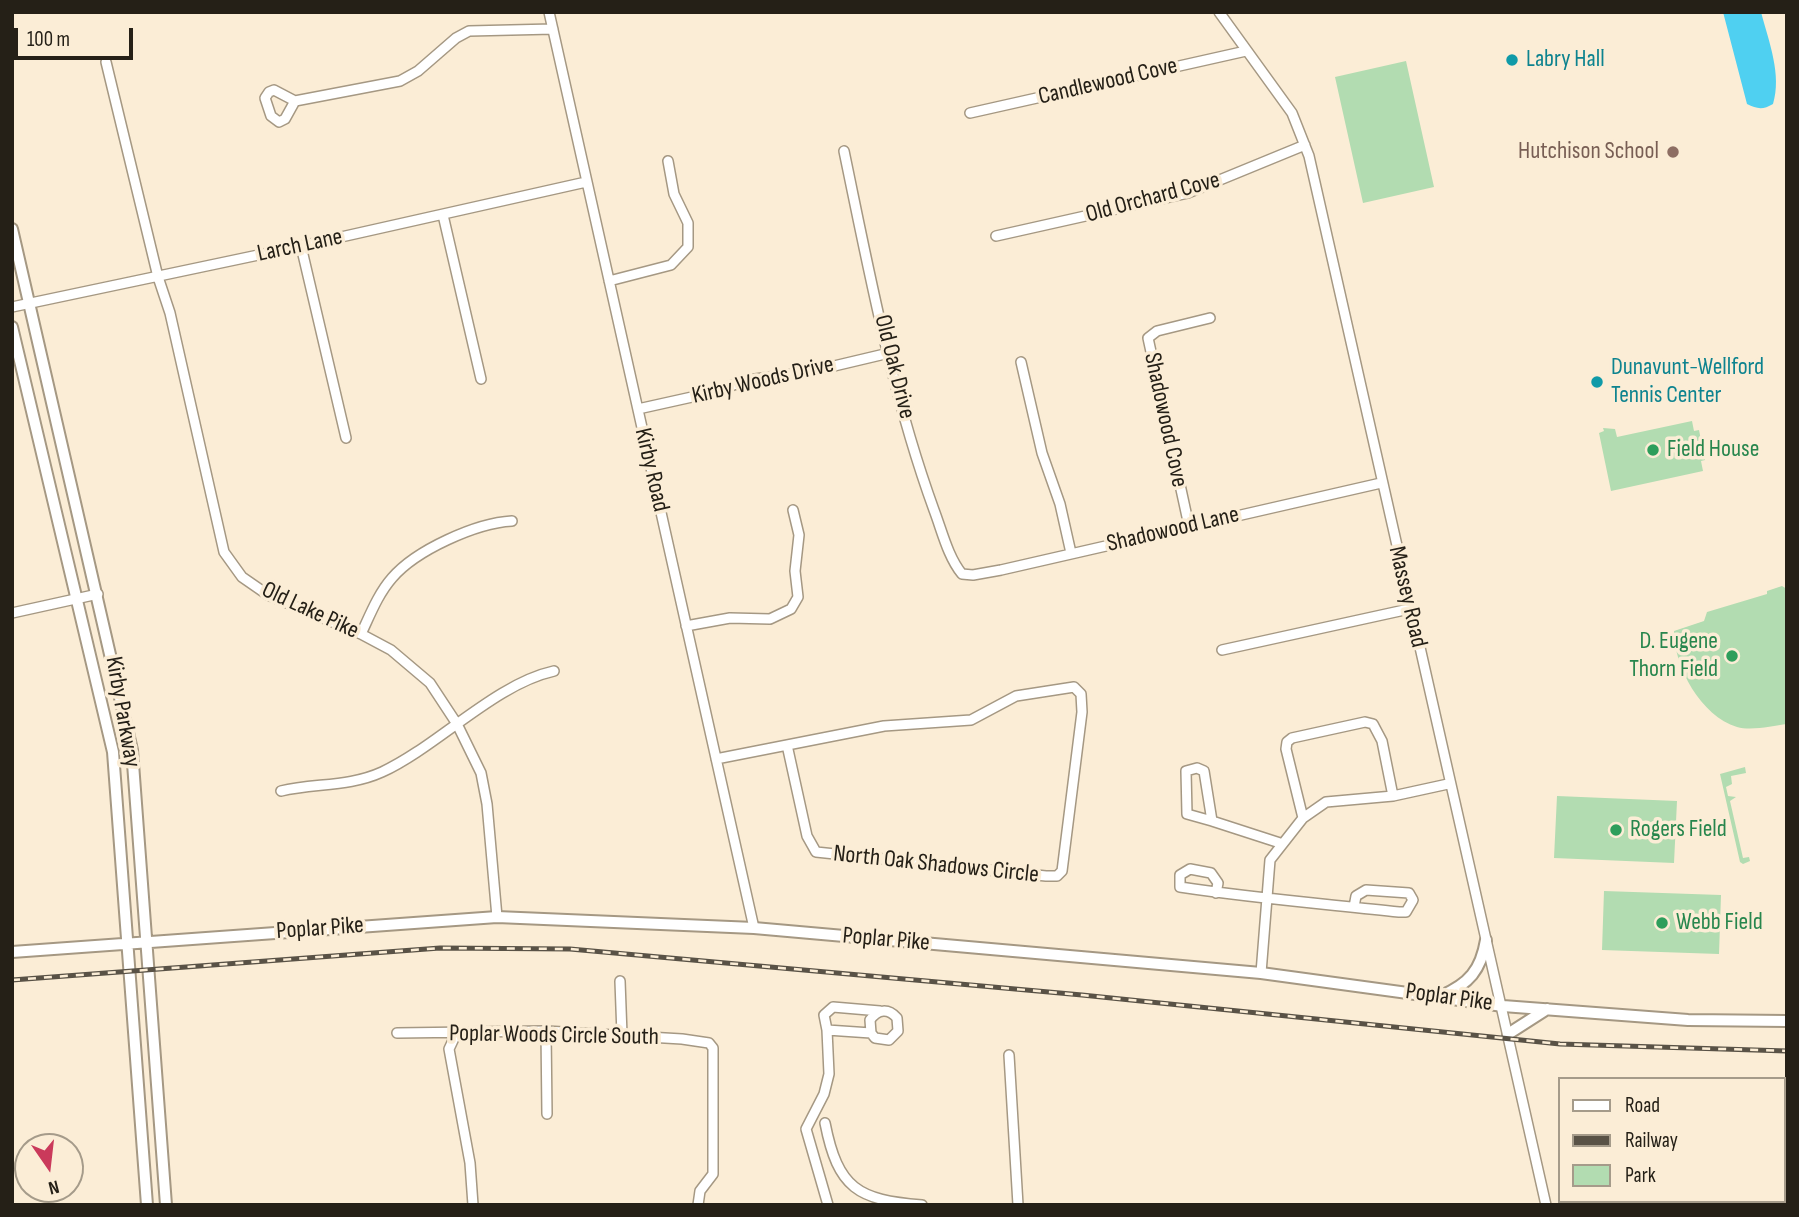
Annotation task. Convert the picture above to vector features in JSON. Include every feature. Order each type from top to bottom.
[{"type":"main road","name":"Kirby Parkway","points":[[12,229],[132,750],[166,1205]]},
{"type":"main road","name":"Kirby Parkway","points":[[12,327],[113,752],[147,1205]]},
{"type":"main road","name":"Poplar Pike","points":[[12,952],[497,917],[754,928],[1261,973],[1503,1006],[1665,1018],[1787,1021]]},
{"type":"main road","points":[[1440,996],[1461,986],[1477,971],[1486,940]]},
{"type":"main road","points":[[1508,1034],[1547,1009]]},
{"type":"street","name":"Kirby Road","points":[[549,12],[754,928]]},
{"type":"street","name":"Massey Road","points":[[1219,12],[1287,106],[1306,145],[1448,784],[1503,1006],[1546,1205]]},
{"type":"street","points":[[295,101],[400,81],[418,71],[456,38],[469,31],[553,29]]},
{"type":"street","name":"Candlewood Cove","points":[[970,113],[1246,51]]},
{"type":"street","name":"Old Lake Pike","points":[[106,62],[158,277],[170,313],[224,552],[242,577],[268,595],[361,634],[400,656],[420,672],[457,724],[481,773],[487,804],[497,917]]},
{"type":"street","name":"Old Orchard Cove","points":[[996,236],[1188,193],[1306,145]]},
{"type":"street","name":"Old Oak Drive","points":[[844,151],[889,353],[921,474],[956,567],[964,575]]},
{"type":"street","points":[[609,281],[671,265],[688,247],[688,223],[674,194],[668,161]]},
{"type":"street","name":"Larch Lane","points":[[12,307],[302,246],[586,182]]},
{"type":"street","points":[[443,215],[481,379]]},
{"type":"street","points":[[302,246],[346,438]]},
{"type":"street","name":"Shadowood Cove","points":[[1189,526],[1148,338],[1157,331],[1210,318]]},
{"type":"street","name":"Kirby Woods Drive","points":[[638,409],[710,393],[748,380],[813,371],[889,353]]},
{"type":"street","points":[[1021,362],[1039,440],[1060,504],[1071,553]]},
{"type":"street","name":"Shadowood Lane","points":[[964,575],[1381,483]]},
{"type":"street","points":[[686,626],[730,618],[770,619],[792,609],[798,597],[795,571],[799,535],[793,510]]},
{"type":"street","points":[[361,634],[386,586],[410,562],[471,530],[512,521]]},
{"type":"street","points":[[12,612],[98,594]]},
{"type":"street","points":[[1222,650],[1409,609]]},
{"type":"street","points":[[281,791],[341,785],[369,777],[401,761],[528,679],[554,671]]},
{"type":"street","name":"North Oak Shadows Circle","points":[[1061,687],[1078,690],[1082,712],[1065,859],[1059,875],[986,870],[814,850],[807,836],[787,745],[884,726],[971,720],[1016,696],[1061,687]]},
{"type":"street","points":[[1303,818],[1286,749],[1287,742],[1292,738],[1365,722],[1373,724],[1379,731],[1393,796]]},
{"type":"street","points":[[716,758],[787,745]]},
{"type":"street","points":[[1212,821],[1204,771],[1197,768],[1186,771],[1187,814],[1280,843]]},
{"type":"street","points":[[1261,973],[1270,860],[1280,843],[1303,818],[1326,802],[1393,796],[1448,784]]},
{"type":"street","points":[[1216,893],[1354,907],[1406,912],[1413,906],[1413,900],[1409,893],[1366,890],[1356,896],[1354,907]]},
{"type":"street","points":[[620,981],[622,1035]]},
{"type":"street","points":[[828,1205],[806,1129],[824,1094],[830,1074],[824,1015],[833,1007],[880,1011],[893,1013],[897,1018],[898,1031],[888,1040],[876,1038],[871,1033],[870,1020],[880,1011]]},
{"type":"street","points":[[827,1030],[871,1033]]},
{"type":"street","points":[[546,1031],[547,1114]]},
{"type":"street","name":"Poplar Woods Circle South","points":[[397,1033],[546,1031],[709,1043],[713,1048],[713,1174],[700,1191],[698,1205]]},
{"type":"street","points":[[456,1034],[449,1048],[470,1163],[473,1205]]},
{"type":"street","points":[[1009,1055],[1018,1205]]},
{"type":"street","points":[[825,1124],[833,1160],[855,1188],[866,1196],[922,1205]]},
{"type":"street","points":[[816,1165],[833,1160]]},
{"type":"green space","points":[[1406,61],[1434,187],[1363,203],[1335,77]]},
{"type":"green space","name":"Field House","points":[[1692,421],[1694,431],[1699,430],[1705,460],[1701,461],[1703,471],[1611,491],[1599,433],[1604,431],[1603,428],[1615,429],[1617,437]]},
{"type":"green space","name":"D. Eugene Thorn Field","points":[[1782,586],[1787,589],[1787,724],[1737,727],[1712,712],[1692,688],[1679,660],[1674,631],[1704,621],[1707,612],[1767,594],[1767,591]]},
{"type":"green space","points":[[1745,767],[1746,773],[1731,776],[1732,784],[1726,787],[1728,796],[1736,797],[1730,801],[1743,858],[1749,857],[1750,861],[1743,864],[1740,862],[1720,774]]},
{"type":"green space","name":"Rogers Field","points":[[1557,796],[1677,801],[1674,863],[1554,858]]},
{"type":"green space","name":"Webb Field","points":[[1604,891],[1721,895],[1719,954],[1602,950]]},
{"type":"water","points":[[1723,12],[1761,12],[1775,70],[1773,104],[1760,108],[1747,104]]},
{"type":"railway","points":[[12,980],[440,948],[570,949],[1082,995],[1560,1044],[1787,1051]]},
{"type":"place","name":"Labry Hall","points":[[1512,60]]},
{"type":"place","name":"Hutchison School","points":[[1673,152]]},
{"type":"place","name":"Dunavunt-Wellford Tennis Center","points":[[1597,382]]},
{"type":"place","name":"Field House","points":[[1653,450]]},
{"type":"place","name":"D. Eugene Thorn Field","points":[[1732,656]]},
{"type":"place","name":"Rogers Field","points":[[1616,830]]},
{"type":"place","name":"Webb Field","points":[[1662,923]]}]
